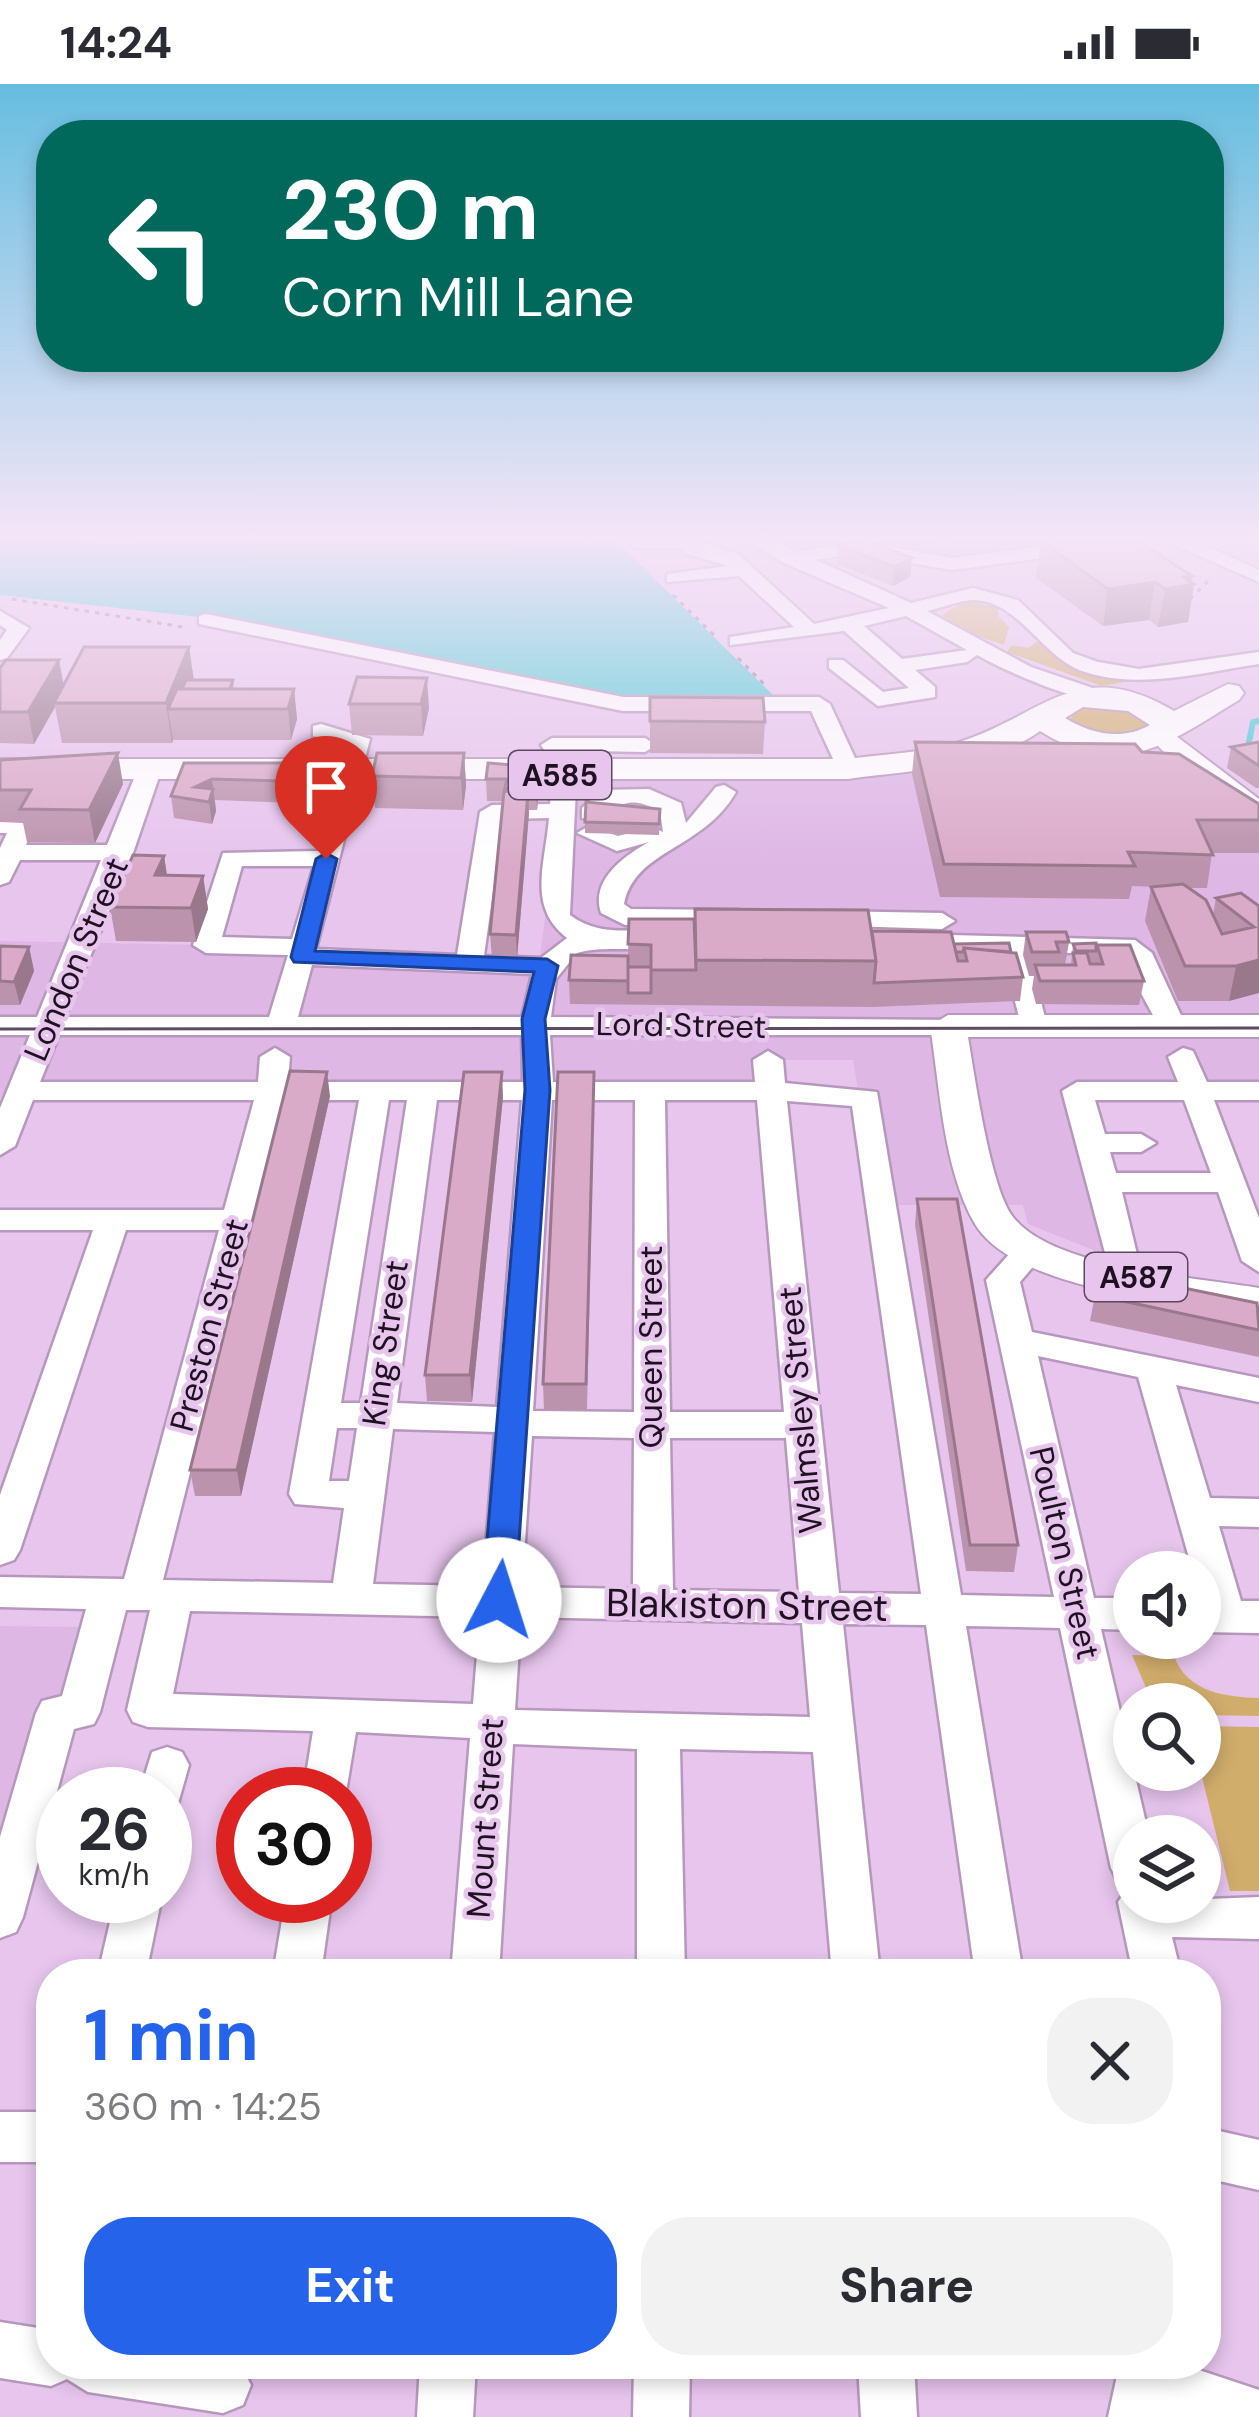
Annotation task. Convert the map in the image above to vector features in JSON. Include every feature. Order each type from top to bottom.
[{"type":"highway","name":"A585","points":[[914,762],[993,742],[1068,700],[1244,691]]},
{"type":"highway","name":"A585","points":[[0,769],[351,769],[560,762],[620,817],[712,783],[1140,745],[1244,691]]},
{"type":"highway","points":[[1113,697],[1160,714],[1165,732]]},
{"type":"highway","points":[[1049,711],[1054,729],[1100,745]]},
{"type":"main road","points":[[1165,732],[1210,781],[1259,813]]},
{"type":"main road","points":[[1100,745],[1210,781]]},
{"type":"main road","name":"Lord Street","points":[[1167,1031],[1259,1013]]},
{"type":"main road","points":[[948,1026],[987,1205],[994,1222],[1025,1245]]},
{"type":"main road","name":"Lord Street","points":[[948,1026],[1167,1031],[1259,1026]]},
{"type":"main road","name":"A587","points":[[1025,1245],[1125,1275],[1259,1302]]},
{"type":"street","points":[[344,648],[623,704],[819,704],[834,770]]},
{"type":"street","points":[[836,664],[878,699],[928,692],[877,648]]},
{"type":"street","points":[[979,648],[1023,672],[1113,697]]},
{"type":"street","points":[[1057,648],[1093,668],[1138,674],[1259,658]]},
{"type":"street","points":[[899,666],[967,656]]},
{"type":"street","points":[[1023,672],[1049,711]]},
{"type":"street","points":[[321,731],[359,739],[351,769]]},
{"type":"street","points":[[645,745],[620,817],[611,884],[610,907],[625,917],[1126,946],[1138,953],[1228,1183],[1252,1226],[1259,1261]]},
{"type":"street","points":[[560,762],[620,817]]},
{"type":"street","name":"Preston Street","points":[[141,1592],[351,769]]},
{"type":"street","name":"London Street","points":[[0,1146],[13,1097],[121,853],[149,771]]},
{"type":"street","points":[[469,963],[492,812],[706,824],[712,783]]},
{"type":"street","points":[[586,940],[558,919],[554,904],[620,817]]},
{"type":"street","points":[[0,826],[22,826],[0,877]]},
{"type":"street","points":[[12,852],[121,853]]},
{"type":"street","points":[[326,859],[232,858],[206,945],[547,966],[558,953],[586,940],[752,941]]},
{"type":"street","points":[[792,926],[1082,922]]},
{"type":"street","points":[[1013,942],[1033,1026]]},
{"type":"street","name":"Mount Street","points":[[477,1959],[538,1090],[536,1024],[547,966]]},
{"type":"street","name":"Lord Street","points":[[0,1026],[46,1026],[276,1058],[536,1024],[948,1026]]},
{"type":"street","points":[[13,1097],[276,1058],[376,1090],[650,1092],[770,1075],[866,1097],[997,1959]]},
{"type":"street","name":"Walmsley Street","points":[[770,1075],[855,1959]]},
{"type":"street","points":[[367,1495],[308,1494],[376,1090]]},
{"type":"street","name":"King Street","points":[[351,1597],[367,1495],[373,1415],[423,1090]]},
{"type":"street","points":[[1125,1275],[1126,1261],[1077,1091],[1259,1090]]},
{"type":"street","name":"Queen Street","points":[[650,1092],[653,1602]]},
{"type":"street","points":[[1092,1144],[1141,1143]]},
{"type":"street","points":[[1103,1182],[1228,1183]]},
{"type":"street","points":[[0,1220],[236,1220]]},
{"type":"street","points":[[0,1550],[112,1222]]},
{"type":"street","name":"Poulton Street","points":[[1025,1245],[1003,1280],[1123,1815]]},
{"type":"street","points":[[1016,1340],[1259,1390]]},
{"type":"street","points":[[1153,1367],[1228,1617]]},
{"type":"street","points":[[321,1415],[650,1426],[800,1425]]},
{"type":"street","points":[[1194,1511],[1259,1513]]},
{"type":"street","name":"Blakiston Street","points":[[0,1592],[1113,1613]]},
{"type":"street","points":[[141,1592],[148,1710],[449,1717],[658,1734],[833,1735]]},
{"type":"street","points":[[0,1918],[57,1713],[79,1712],[141,1592]]},
{"type":"street","points":[[329,1767],[337,1715]]},
{"type":"street","points":[[658,1734],[662,1959]]},
{"type":"street","points":[[1221,1915],[1259,1918]]},
{"type":"street","points":[[125,1959],[133,1923]]},
{"type":"street","points":[[299,1959],[305,1923]]},
{"type":"street","points":[[1146,1923],[1154,1959]]},
{"type":"street","points":[[0,2137],[36,2137]]},
{"type":"street","points":[[1221,2156],[1259,2165]]},
{"type":"street","points":[[0,2350],[36,2356]]},
{"type":"street","points":[[168,2379],[222,2389]]},
{"type":"street","points":[[445,2417],[447,2379]]},
{"type":"street","points":[[662,2379],[662,2417]]},
{"type":"street","points":[[887,2379],[889,2417]]},
{"type":"street","points":[[1136,2417],[1138,2391],[1160,2385],[1256,2417]]},
{"type":"path","points":[[732,648],[786,704]]},
{"type":"shaded area","points":[[370,648],[725,648],[776,698],[623,700]]},
{"type":"shaded area","points":[[1048,648],[1079,669],[1148,678],[1102,686],[1007,652]]},
{"type":"shaded area","points":[[1082,706],[1130,709],[1148,723],[1147,729],[1108,738],[1068,721]]},
{"type":"shaded area","points":[[1083,754],[1259,827],[1259,1092],[1079,1091],[1116,1259],[1028,1224],[1023,1205],[877,1205],[853,1060],[769,1060],[771,1091],[8,1087],[0,1099],[0,941],[304,947],[302,956],[539,965],[563,776]]},
{"type":"shaded area","points":[[0,1626],[88,1627],[68,1699],[39,1700],[0,1834]]},
{"type":"shaded area","points":[[1134,1659],[1176,1659],[1195,1683],[1144,1683]]},
{"type":"shaded area","points":[[1221,1694],[1259,1698],[1259,1716],[1221,1715]]},
{"type":"shaded area","points":[[1221,1726],[1259,1727],[1259,1891],[1230,1891],[1221,1854],[1221,1815],[1211,1815],[1205,1791],[1221,1791]]},
{"type":"building","points":[[84,648],[189,648],[166,703],[54,703]]},
{"type":"building","points":[[6,660],[59,660],[28,712],[0,712],[0,668]]},
{"type":"building","points":[[357,677],[427,678],[421,704],[349,704]]},
{"type":"building","points":[[186,680],[233,680],[230,689],[182,689]]},
{"type":"building","points":[[177,689],[294,689],[288,709],[168,709]]},
{"type":"building","points":[[650,697],[763,698],[765,722],[650,721]]},
{"type":"building","points":[[915,742],[1135,744],[1142,752],[1179,754],[1259,804],[1259,820],[1197,820],[1213,855],[1128,852],[1135,866],[944,864]]},
{"type":"building","points":[[1259,742],[1259,766],[1231,747]]},
{"type":"building","points":[[118,753],[89,810],[20,809],[31,790],[0,790],[0,760]]},
{"type":"building","points":[[377,753],[464,753],[461,778],[372,776]]},
{"type":"building","points":[[184,763],[325,763],[320,782],[212,779],[195,787],[213,789],[209,802],[171,796]]},
{"type":"building","points":[[488,763],[538,767],[536,788],[505,788],[507,779],[486,779]]},
{"type":"building","points":[[504,791],[528,792],[516,935],[490,934]]},
{"type":"building","points":[[586,802],[660,809],[659,824],[585,822]]},
{"type":"building","points":[[133,855],[164,856],[155,875],[203,876],[191,908],[110,907]]},
{"type":"building","points":[[1183,884],[1206,900],[1222,934],[1254,927],[1216,898],[1241,893],[1259,906],[1259,960],[1236,966],[1185,966],[1151,887]]},
{"type":"building","points":[[695,909],[868,910],[876,961],[696,960]]},
{"type":"building","points":[[629,919],[694,919],[696,970],[651,970],[651,945],[628,944]]},
{"type":"building","points":[[872,931],[951,932],[958,961],[967,961],[964,948],[1016,953],[1023,977],[874,983]]},
{"type":"building","points":[[1026,932],[1066,932],[1069,942],[1056,942],[1059,952],[1032,952]]},
{"type":"building","points":[[1009,943],[1011,952],[964,948],[956,952],[954,944]]},
{"type":"building","points":[[1096,943],[1096,951],[1076,951],[1073,944]]},
{"type":"building","points":[[1097,945],[1130,945],[1144,981],[1040,981],[1035,965],[1076,965],[1073,953],[1087,953],[1090,964],[1103,964]]},
{"type":"building","points":[[0,946],[29,947],[14,982],[0,981]]},
{"type":"building","points":[[571,955],[628,956],[628,981],[569,980]]},
{"type":"building","points":[[628,967],[651,967],[651,993],[628,993]]},
{"type":"building","points":[[290,1071],[327,1072],[237,1470],[190,1470]]},
{"type":"building","points":[[464,1072],[502,1072],[470,1375],[425,1375]]},
{"type":"building","points":[[558,1072],[594,1072],[586,1384],[543,1384]]},
{"type":"building","points":[[917,1199],[957,1199],[1018,1545],[970,1545]]},
{"type":"building","points":[[1101,1271],[1257,1303],[1259,1330],[1095,1295]]},
{"type":"waterway","points":[[1247,752],[1253,722],[1259,721]]},
{"type":"tram line","points":[[0,1029],[1259,1028]]},
{"type":"route","points":[[326,859],[302,957],[547,966],[533,1019],[538,1031],[538,1090],[499,1600]]}]
